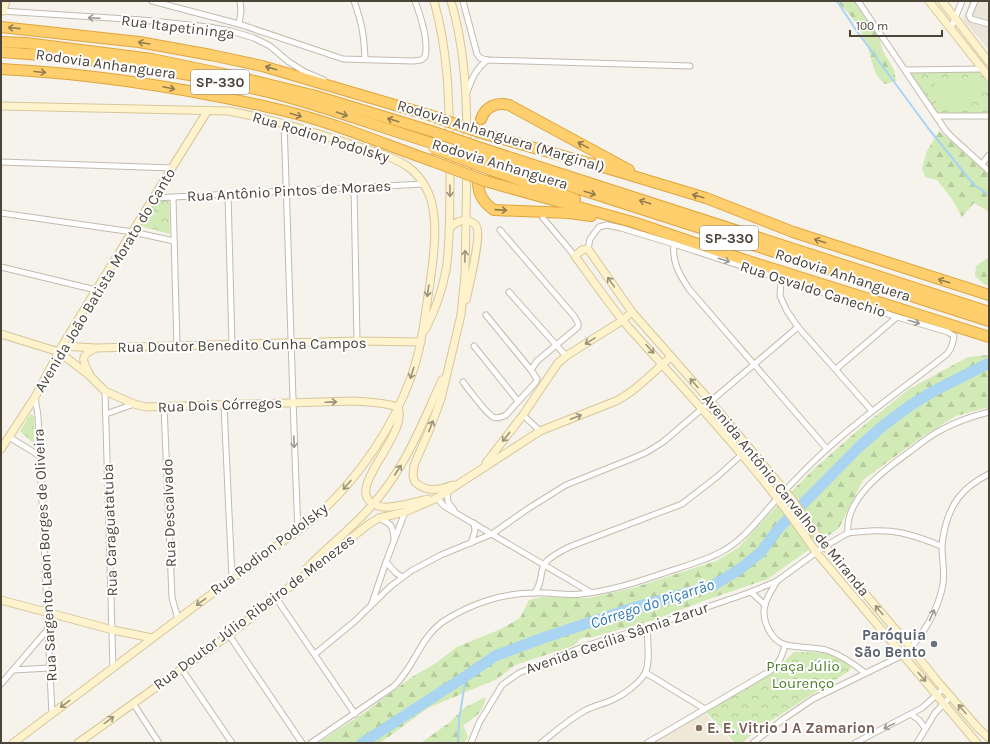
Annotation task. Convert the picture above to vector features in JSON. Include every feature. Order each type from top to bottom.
[{"type":"highway","name":"Rodovia Anhanguera (Marginal)","points":[[1,27],[140,42],[262,66],[341,88],[485,134],[613,170],[667,188],[706,198],[793,232],[985,294]]},
{"type":"highway","name":"Rodovia Anhanguera","points":[[1,42],[152,59],[238,77],[316,96],[431,131],[486,155],[974,312],[989,321]]},
{"type":"highway","name":"Rodovia Anhanguera","points":[[1,52],[78,59],[151,68],[276,94],[332,110],[432,146],[486,155]]},
{"type":"highway","points":[[1,69],[148,83],[286,112],[327,124],[432,160],[481,182],[636,223],[851,294],[989,337]]},
{"type":"highway","points":[[481,119],[483,113],[489,107],[496,104],[509,105],[620,165],[667,188]]},
{"type":"highway","points":[[432,146],[491,170],[603,208],[636,223]]},
{"type":"highway","points":[[481,182],[480,196],[488,206],[494,210],[569,213],[636,223]]},
{"type":"highway","name":"Rodovia Anhanguera","points":[[974,312],[989,312]]},
{"type":"street","points":[[2,11],[6,1]]},
{"type":"street","points":[[152,1],[239,24],[343,59],[413,61],[421,60],[425,57],[426,46],[422,24],[415,1]]},
{"type":"street","points":[[239,24],[241,11],[240,1]]},
{"type":"street","points":[[354,1],[361,20],[365,59]]},
{"type":"street","points":[[421,339],[434,313],[447,268],[450,213],[448,82],[440,21],[434,1]]},
{"type":"street","points":[[451,1],[456,17],[464,65],[467,118],[466,221],[461,315]]},
{"type":"street","points":[[463,1],[477,54],[480,58],[487,60],[690,66]]},
{"type":"street","points":[[858,1],[936,116],[956,141],[989,171]]},
{"type":"street","points":[[929,1],[989,77]]},
{"type":"street","points":[[942,1],[989,62]]},
{"type":"street","points":[[951,28],[956,19],[962,1]]},
{"type":"street","points":[[975,1],[970,15],[971,19],[989,24]]},
{"type":"street","name":"Rua Itapetininga","points":[[2,11],[142,20],[209,27],[231,31],[254,38],[270,46],[289,62],[341,88]]},
{"type":"street","points":[[466,95],[473,75],[479,66],[487,60]]},
{"type":"street","points":[[906,70],[982,69]]},
{"type":"street","name":"Rua Rodion Podolsky","points":[[1,106],[208,110],[228,111],[252,115],[392,158],[407,166],[424,184],[430,198],[434,222],[432,270],[421,339],[412,376],[398,407],[374,448],[348,484],[322,511],[298,531],[232,578],[13,743]]},
{"type":"street","name":"Avenida João Batista Morato do Canto","points":[[1,449],[35,397],[60,349],[208,110]]},
{"type":"street","points":[[936,116],[988,116]]},
{"type":"street","points":[[284,124],[292,344],[292,403],[298,531]]},
{"type":"street","points":[[982,164],[989,155]]},
{"type":"street","points":[[1,162],[172,168]]},
{"type":"street","name":"Rua Antônio Pintos de Moraes","points":[[154,198],[424,184]]},
{"type":"street","points":[[354,187],[357,341]]},
{"type":"street","points":[[228,194],[232,345]]},
{"type":"street","points":[[173,198],[177,347]]},
{"type":"street","points":[[1,213],[133,232],[174,241]]},
{"type":"street","points":[[543,218],[575,256],[582,250],[588,249]]},
{"type":"street","points":[[449,229],[458,221],[473,223],[477,226],[478,240],[466,303],[461,315],[441,399],[414,465],[413,476],[415,482],[419,486],[430,490],[461,483]]},
{"type":"street","name":"Rua Osvaldo Canechio","points":[[588,249],[590,239],[599,227],[607,225],[621,228],[896,317],[948,332],[954,336],[951,350],[872,411]]},
{"type":"street","points":[[500,230],[577,319],[578,323],[576,330],[537,361],[531,370]]},
{"type":"street","points":[[674,244],[674,263],[682,279],[827,449]]},
{"type":"street","name":"Avenida Antônio Carvalho de Miranda","points":[[588,249],[632,312],[711,402],[791,498],[826,546],[944,688],[979,729],[989,738]]},
{"type":"street","name":"Avenida Antônio Carvalho de Miranda","points":[[575,256],[623,320],[741,455],[783,506],[816,552],[977,743]]},
{"type":"street","points":[[1,267],[96,290]]},
{"type":"street","points":[[311,743],[393,688],[403,679],[426,639],[435,628],[455,614],[494,599],[512,595],[534,593],[581,594],[607,590],[630,584],[710,557],[731,547],[744,536],[777,499],[827,449],[872,411],[798,327],[786,311],[781,300],[780,291],[782,279]]},
{"type":"street","points":[[509,292],[566,356]]},
{"type":"street","points":[[481,470],[523,415],[558,364],[566,356],[623,320],[632,312]]},
{"type":"street","points":[[463,382],[493,417],[501,417],[506,415],[536,382],[531,370],[486,315]]},
{"type":"street","points":[[836,369],[896,317]]},
{"type":"street","points":[[315,654],[355,621],[402,577],[441,555],[492,534],[555,491],[575,481],[647,452],[663,442],[798,327]]},
{"type":"street","points":[[1,334],[60,349]]},
{"type":"street","name":"Rua Doutor Benedito Cunha Campos","points":[[60,349],[78,347],[177,347],[421,339]]},
{"type":"street","points":[[474,346],[518,401]]},
{"type":"street","points":[[78,347],[90,376]]},
{"type":"street","points":[[71,361],[76,361],[83,357],[86,353],[96,348]]},
{"type":"street","name":"Rua Dois Córregos","points":[[60,349],[71,361],[90,376],[105,391],[134,404],[146,407],[354,401],[387,403],[398,407]]},
{"type":"street","points":[[398,407],[400,412],[398,428],[368,478],[365,488],[366,498],[374,504],[389,508],[437,498],[540,431],[625,396],[671,357]]},
{"type":"street","points":[[295,581],[374,504],[408,454],[449,364]]},
{"type":"street","name":"Rua Caraguatatuba","points":[[105,391],[113,668]]},
{"type":"street","name":"Rua Sargento Laon Borges de Oliveira","points":[[35,397],[38,416],[52,714]]},
{"type":"street","points":[[106,414],[134,404]]},
{"type":"street","points":[[224,405],[232,578]]},
{"type":"street","name":"Rua Descalvado","points":[[164,406],[172,598],[178,619]]},
{"type":"street","points":[[942,546],[903,533],[871,530],[848,533],[847,523],[856,503],[871,483],[889,467],[943,429],[966,419],[989,412]]},
{"type":"street","points":[[523,415],[540,431]]},
{"type":"street","points":[[9,437],[40,456]]},
{"type":"street","points":[[534,593],[541,582],[545,564],[551,558],[563,550],[682,504],[749,448]]},
{"type":"street","points":[[753,743],[782,720],[807,703],[903,655],[911,648],[926,627],[940,594],[943,583],[944,569],[942,546],[949,512],[954,502],[974,483],[989,474]]},
{"type":"street","points":[[448,492],[448,502],[456,512]]},
{"type":"street","points":[[437,498],[444,506],[545,564],[590,592]]},
{"type":"street","name":"Rua Doutor Júlio Ribeiro de Menezes","points":[[78,743],[88,740],[133,703],[228,635],[369,524],[379,518],[405,512],[437,498]]},
{"type":"street","points":[[372,604],[405,512]]},
{"type":"street","points":[[379,518],[390,524],[392,527],[394,540]]},
{"type":"street","points":[[471,543],[475,531],[474,523]]},
{"type":"street","name":"Avenida Cecília Sâmia Zarur","points":[[471,743],[479,723],[502,685],[519,672],[585,646],[751,592],[777,580],[816,552],[848,533]]},
{"type":"street","points":[[386,562],[402,577]]},
{"type":"street","points":[[777,580],[765,605],[766,622],[769,630],[778,641],[785,645],[824,650],[838,655],[851,662],[865,673]]},
{"type":"street","points":[[751,592],[765,605]]},
{"type":"street","points":[[276,598],[355,714]]},
{"type":"street","points":[[1,600],[113,630],[152,638]]},
{"type":"street","points":[[541,743],[571,719],[586,710],[612,700],[624,693],[646,673],[648,655],[647,627]]},
{"type":"street","points":[[1,684],[48,629]]},
{"type":"street","points":[[228,635],[302,743]]},
{"type":"street","points":[[647,743],[770,671],[777,666],[781,660],[785,645]]},
{"type":"street","points":[[13,670],[50,668]]},
{"type":"street","points":[[181,668],[232,743]]},
{"type":"street","points":[[646,673],[705,709]]},
{"type":"street","points":[[854,743],[912,715],[928,704],[944,688]]},
{"type":"street","points":[[916,743],[935,713],[951,696]]},
{"type":"street","points":[[133,703],[160,743]]},
{"type":"street","points":[[912,715],[919,720],[925,728]]},
{"type":"street","points":[[550,743],[554,733]]},
{"type":"shaded area","points":[[970,1],[989,1],[989,50],[963,20]]},
{"type":"shaded area","name":"E. E. Vitrio J A Zamarion","points":[[705,713],[733,743],[654,743]]},
{"type":"green space","points":[[834,1],[862,1],[874,20],[883,51],[894,70],[896,81],[885,84],[881,80],[874,68],[868,48],[859,28],[846,10]]},
{"type":"green space","points":[[980,71],[989,81],[989,114],[936,114],[909,73]]},
{"type":"green space","points":[[979,76],[982,101],[937,107],[934,81]]},
{"type":"green space","points":[[939,131],[989,173],[989,212],[974,203],[962,217],[952,199],[937,180],[925,177],[922,168],[927,151]]},
{"type":"green space","points":[[169,200],[170,234],[140,226],[155,201]]},
{"type":"green space","points":[[989,257],[989,286],[984,284],[975,276],[976,266]]},
{"type":"green space","points":[[989,355],[989,407],[956,416],[923,436],[863,480],[839,528],[768,579],[706,600],[654,620],[593,637],[581,638],[573,646],[515,665],[497,679],[428,708],[380,743],[318,743],[368,710],[412,677],[436,663],[457,647],[501,629],[520,618],[529,600],[541,597],[589,598],[633,588],[716,561],[738,548],[770,513],[814,469],[857,431],[909,389],[968,357]]},
{"type":"green space","points":[[31,413],[34,417],[34,444],[20,431]]},
{"type":"green space","name":"Praça Júlio Lourenço","points":[[794,652],[817,652],[832,655],[846,661],[851,667],[849,671],[758,729],[742,743],[735,743],[706,712],[771,674]]},
{"type":"green space","points":[[486,697],[481,711],[463,725],[468,737],[464,743],[421,743],[450,722],[464,708]]},
{"type":"waterway","points":[[837,1],[856,30],[928,128],[974,185],[989,195]]},
{"type":"waterway","name":"Córrego do Piçarrão","points":[[362,743],[495,656],[543,638],[636,607],[712,586],[740,569],[761,552],[779,528],[859,447],[884,425],[911,405],[934,391],[989,363]]},
{"type":"waterway","points":[[458,743],[459,720],[466,676]]},
{"type":"tunnel","points":[[478,184],[481,119]]},
{"type":"place","name":"Paróquia São Bento","points":[[934,644]]},
{"type":"place","name":"E. E. Vitrio J A Zamarion","points":[[699,728]]}]
